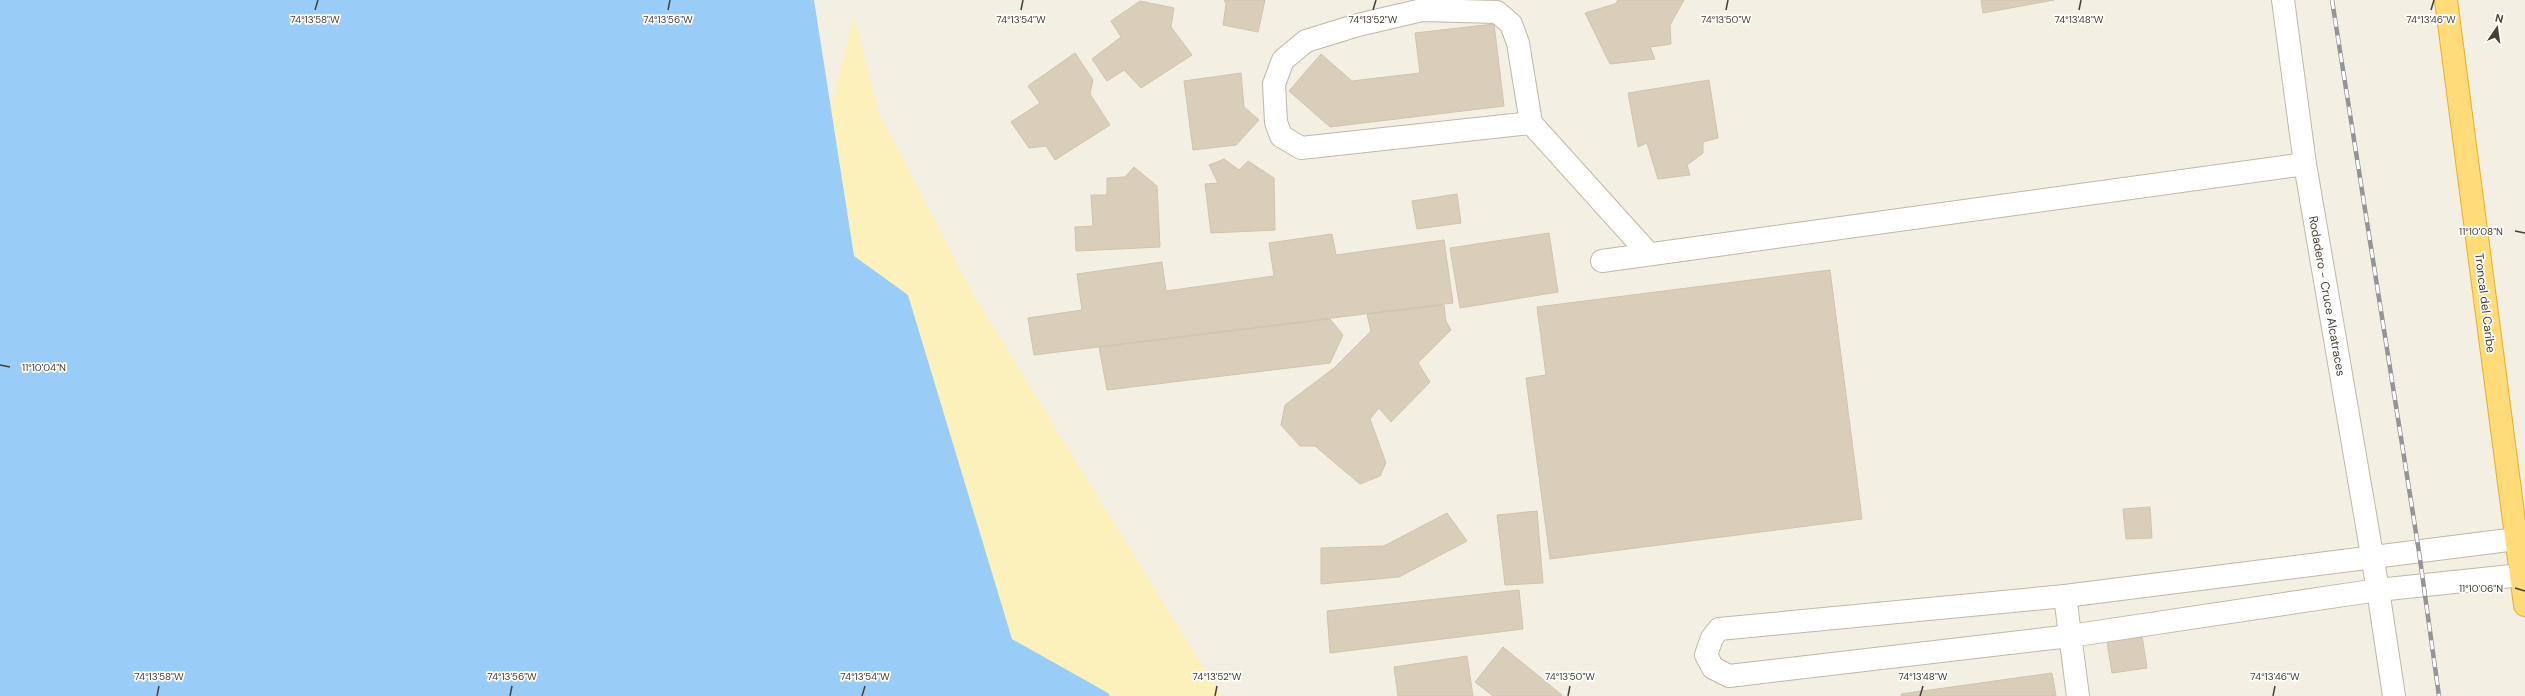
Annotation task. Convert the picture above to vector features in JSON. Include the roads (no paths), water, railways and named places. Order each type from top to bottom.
[{"type":"highway","name":"Troncal del Caribe","points":[[2446,0],[2525,605]]},
{"type":"street","name":"Rodadero - Cruce Alcatraces","points":[[2283,0],[2305,164],[2378,590],[2394,696]]},
{"type":"street","points":[[1531,123],[1302,148],[1281,136],[1276,122],[1274,84],[1283,60],[1306,41],[1358,25],[1422,10],[1497,12],[1511,24],[1518,43],[1531,123],[1649,254]]},
{"type":"street","points":[[1602,261],[2305,164]]},
{"type":"street","points":[[2516,539],[2372,559],[2064,596],[1719,629],[1712,638],[1706,654],[1713,668],[1729,676],[2070,636],[2378,590],[2521,575]]},
{"type":"street","points":[[2064,596],[2078,696]]},
{"type":"water","points":[[0,0],[814,0],[854,256],[908,295],[1012,639],[1108,693],[1110,696],[0,696]]},
{"type":"railway","points":[[2332,0],[2419,552],[2439,696]]}]
